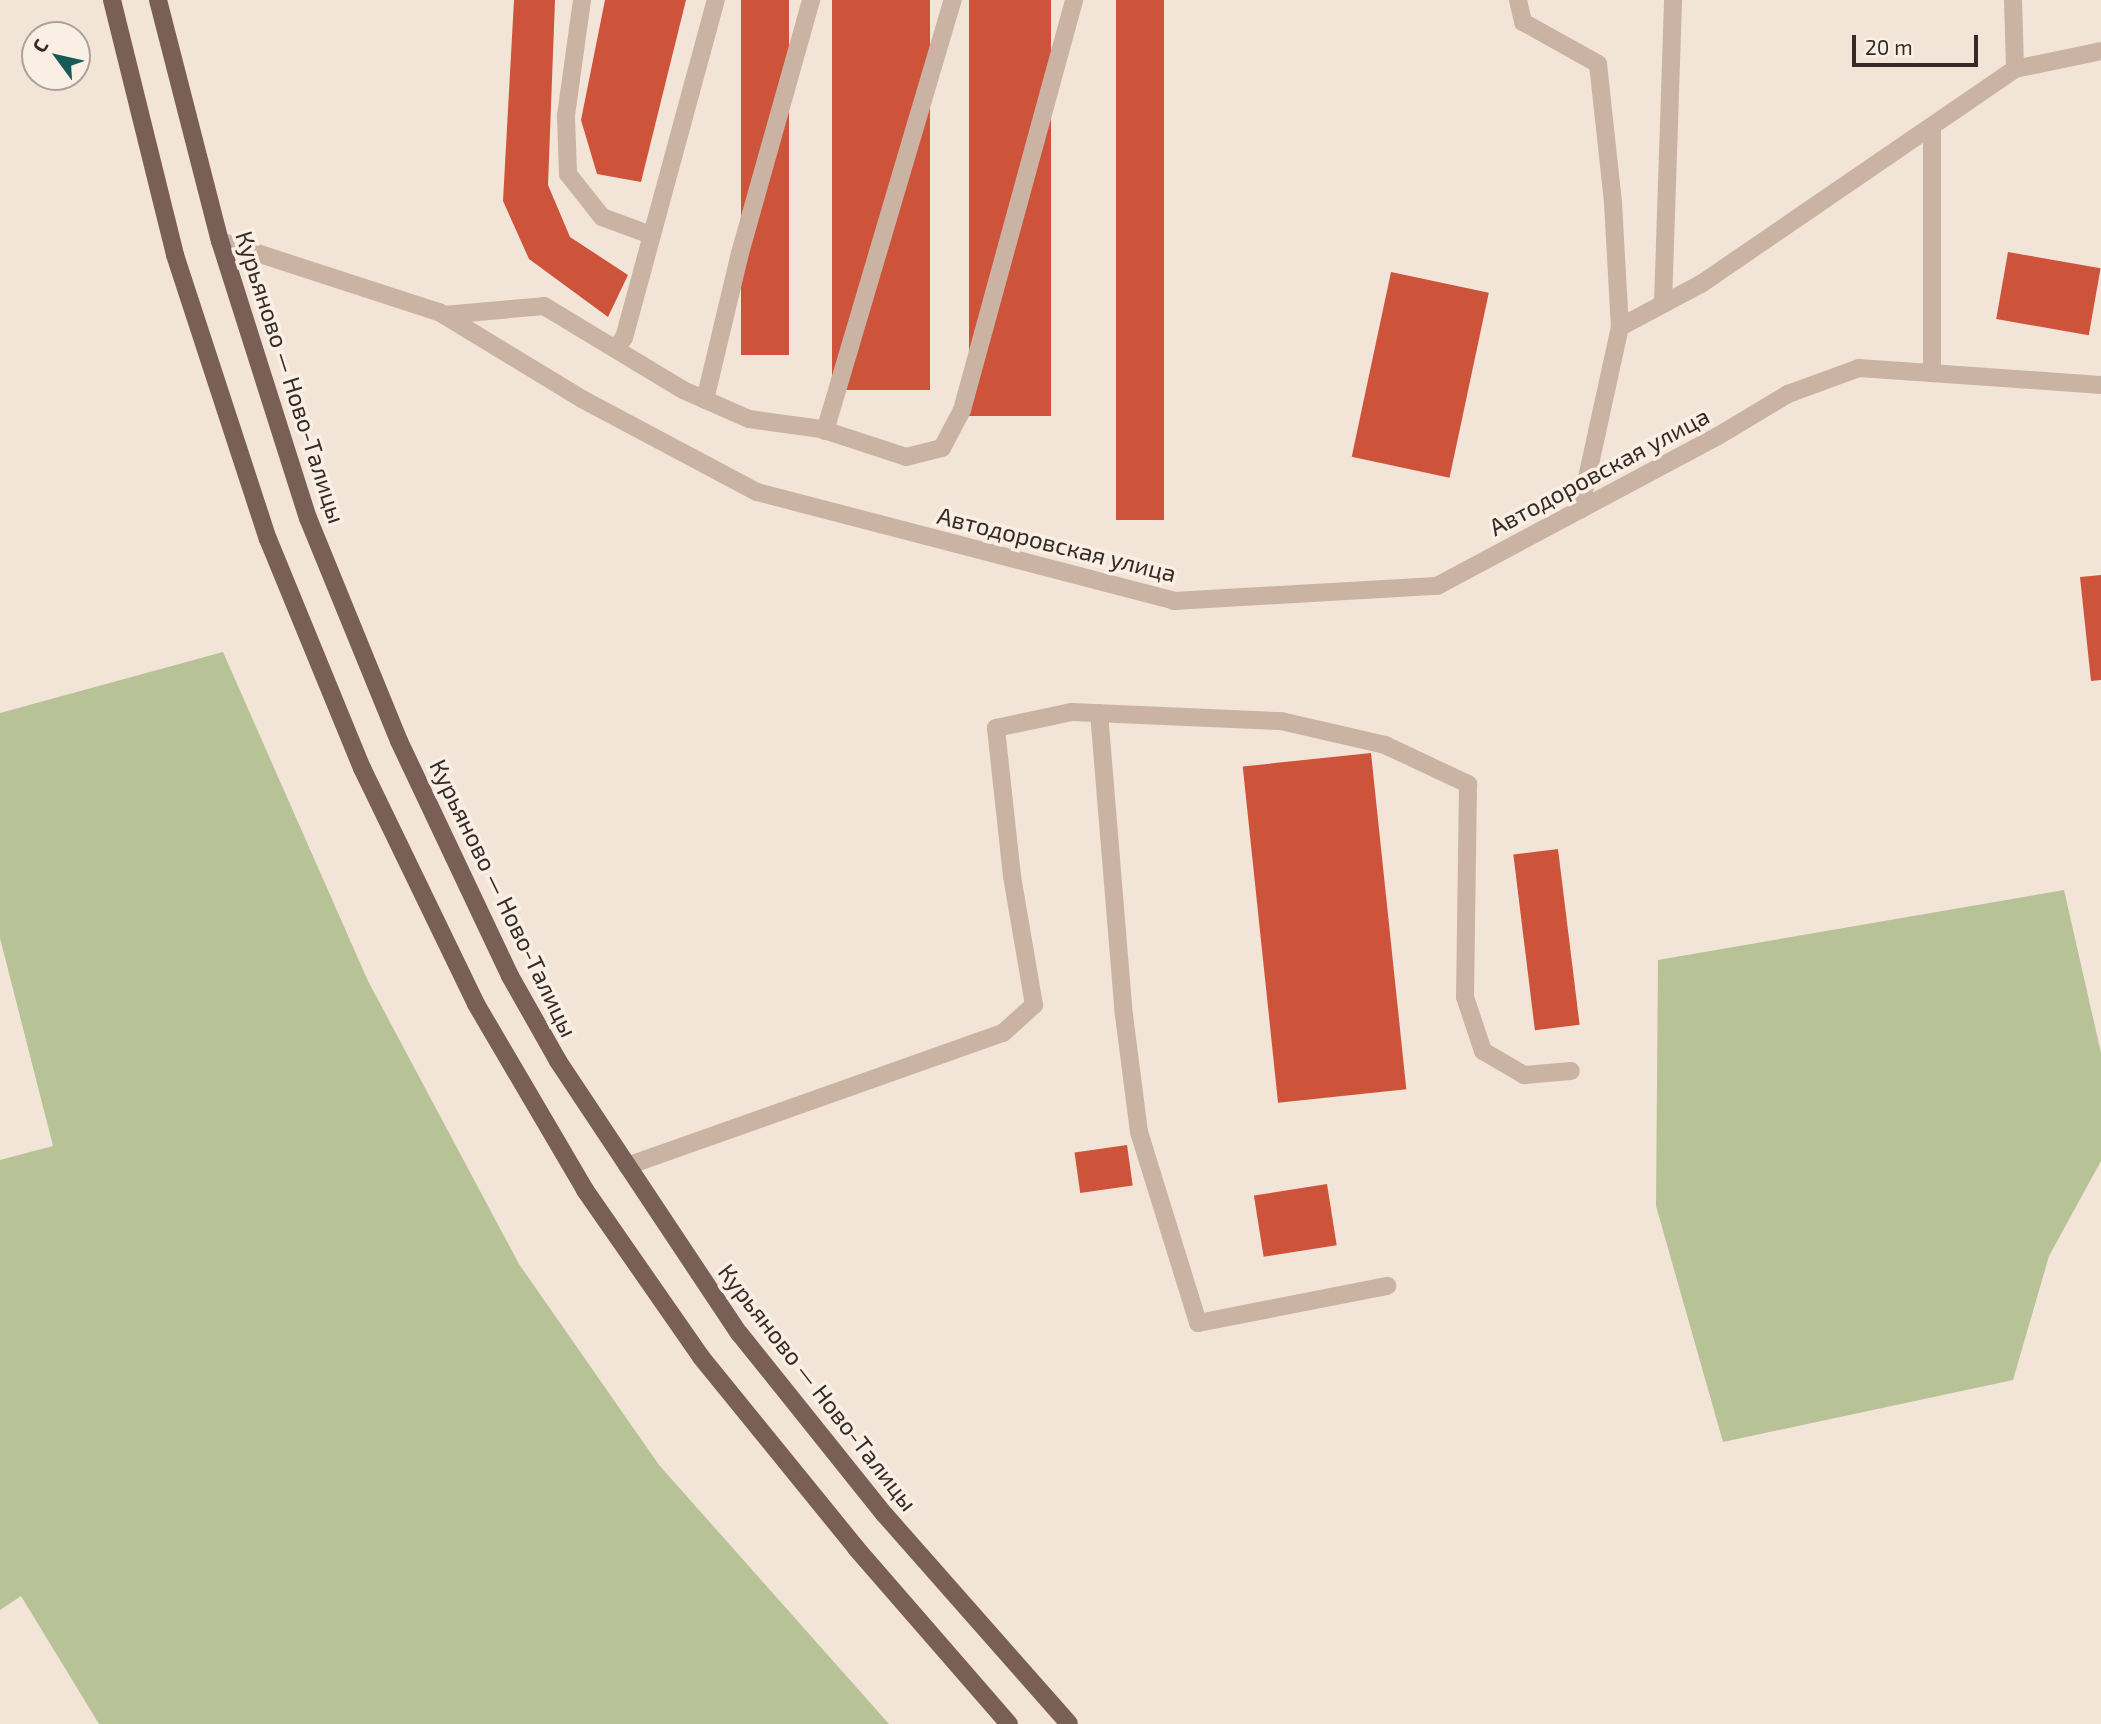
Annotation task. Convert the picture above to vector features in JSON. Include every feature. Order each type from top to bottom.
[{"type":"main road","points":[[112,0],[175,255],[268,539],[362,768],[476,1004],[585,1190],[702,1357],[856,1548],[1009,1724]]},
{"type":"main road","name":"Курьяново — Ново-Талицы","points":[[158,0],[220,241],[308,518],[399,741],[510,976],[558,1061],[739,1334],[885,1516],[1069,1724]]},
{"type":"street","points":[[582,0],[566,116],[568,174],[602,218],[651,235]]},
{"type":"street","points":[[615,348],[624,338],[716,0]]},
{"type":"street","points":[[705,400],[740,253],[811,0]]},
{"type":"street","points":[[825,431],[953,0]]},
{"type":"street","points":[[444,316],[544,306],[705,400],[749,419],[825,431],[906,457],[942,448],[962,410],[1074,0]]},
{"type":"street","points":[[1518,0],[1523,22],[1598,64],[1614,203],[1620,327],[1580,510]]},
{"type":"street","points":[[1663,304],[1672,0]]},
{"type":"street","points":[[2013,0],[2015,69]]},
{"type":"street","points":[[1620,327],[1701,284],[2015,69],[2101,51]]},
{"type":"street","points":[[1932,126],[1932,373]]},
{"type":"street","name":"Автодоровская улица","points":[[220,241],[444,316],[582,399],[757,492],[1174,601],[1437,586],[1788,394],[1859,368],[2101,385]]},
{"type":"street","points":[[627,1166],[1003,1033],[1034,1005],[1012,876],[996,728],[1072,712],[1281,721],[1385,745],[1468,784],[1465,997],[1483,1051],[1524,1075],[1571,1071]]},
{"type":"street","points":[[1099,713],[1124,1016],[1139,1132],[1198,1323],[1387,1286]]},
{"type":"green space","points":[[223,652],[368,981],[519,1264],[659,1465],[889,1724],[99,1724],[21,1596],[0,1610],[0,1160],[53,1146],[0,938],[0,713]]},
{"type":"green space","points":[[2064,890],[2101,1053],[2101,1161],[2049,1256],[2013,1380],[1723,1442],[1656,1206],[1658,960]]},
{"type":"building","points":[[514,0],[555,0],[548,185],[570,237],[628,275],[608,317],[529,259],[503,201]]},
{"type":"building","points":[[605,0],[686,0],[641,182],[597,174],[581,120]]},
{"type":"building","points":[[741,0],[789,0],[789,355],[741,355]]},
{"type":"building","points":[[832,0],[930,0],[930,390],[832,390]]},
{"type":"building","points":[[969,0],[1051,0],[1051,416],[969,416]]},
{"type":"building","points":[[1116,0],[1164,0],[1164,520],[1116,520]]},
{"type":"building","points":[[2008,252],[2101,268],[2089,335],[1996,319]]},
{"type":"building","points":[[1391,272],[1489,293],[1450,478],[1352,457]]},
{"type":"building","points":[[2101,575],[2101,680],[2091,681],[2080,577]]},
{"type":"building","points":[[1371,753],[1406,1089],[1278,1103],[1243,766]]},
{"type":"building","points":[[1558,849],[1580,1025],[1535,1030],[1513,854]]},
{"type":"building","points":[[1127,1145],[1133,1186],[1080,1193],[1075,1152]]},
{"type":"building","points":[[1327,1184],[1337,1245],[1264,1257],[1254,1196]]}]
